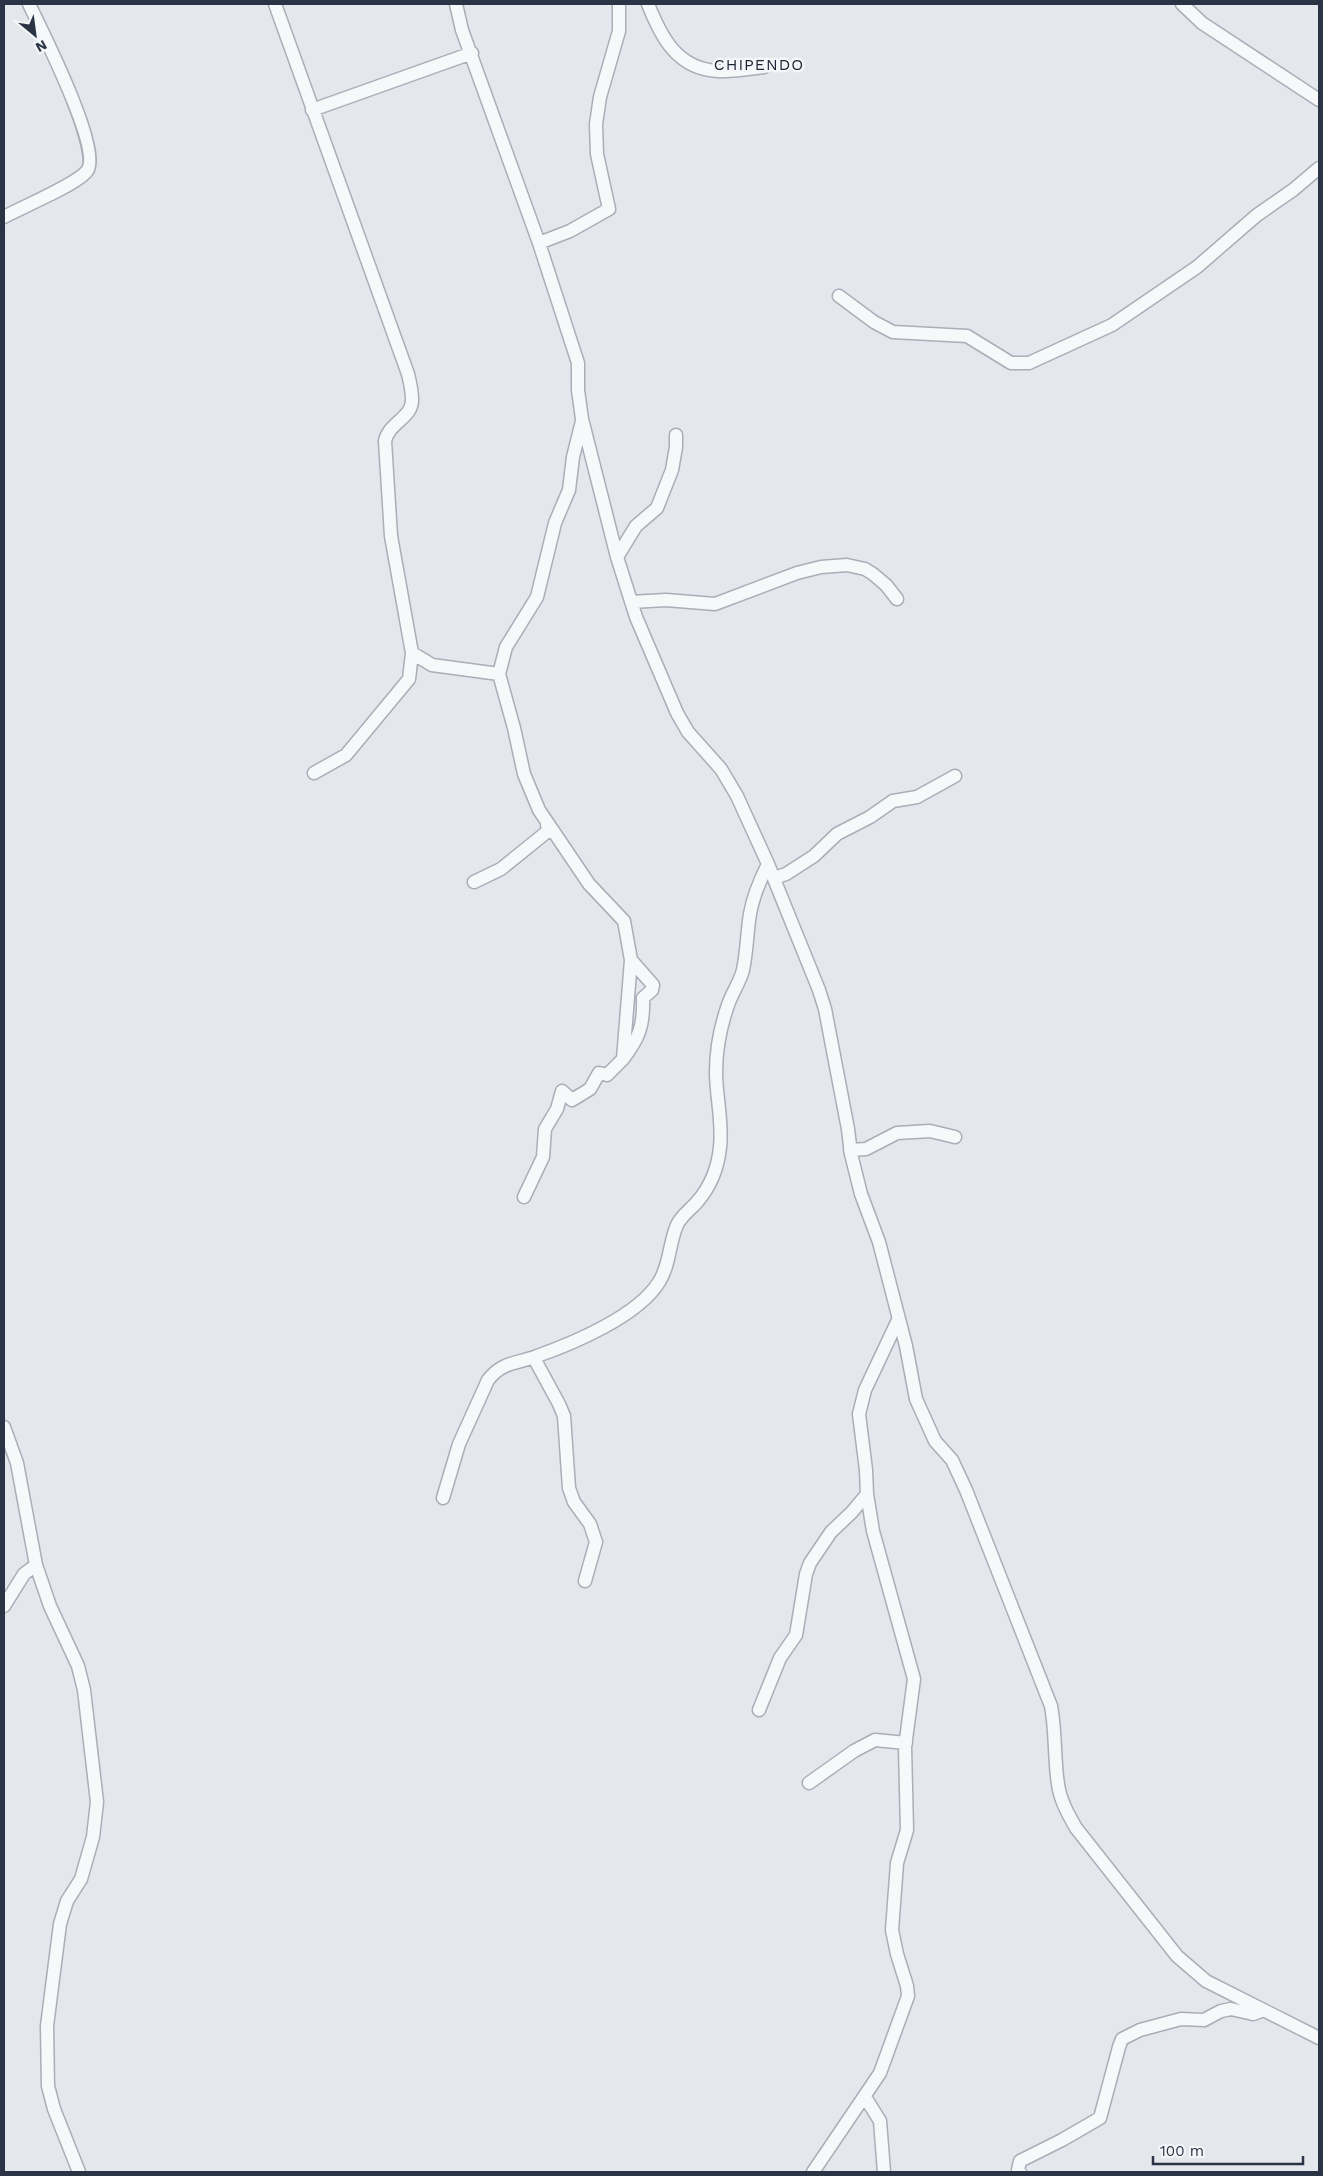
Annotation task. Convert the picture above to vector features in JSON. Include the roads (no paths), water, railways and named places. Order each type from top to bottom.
[{"type":"street","points":[[4,217],[77,180],[89,169],[90,163],[90,148],[83,125],[29,4]]},
{"type":"street","points":[[275,4],[408,374],[413,401],[404,417],[389,429],[385,441],[391,536],[412,653],[409,679],[346,755],[314,773]]},
{"type":"street","points":[[456,4],[462,30],[472,53],[539,243],[578,363],[578,390],[582,419],[617,557],[631,602],[677,713],[688,732],[721,769],[737,796],[774,878],[825,1009],[848,1129],[850,1150],[861,1194],[879,1242],[906,1346],[916,1399],[935,1441],[952,1460],[966,1490],[1051,1706],[1055,1727],[1058,1785],[1069,1815],[1076,1828],[1177,1956],[1206,1981],[1319,2038]]},
{"type":"street","points":[[539,243],[570,230],[609,209],[597,154],[596,124],[600,97],[618,31],[619,4]]},
{"type":"street","points":[[648,4],[667,45],[677,55],[696,66],[718,72],[764,67]]},
{"type":"street","points":[[1182,4],[1202,23],[1319,100]]},
{"type":"street","points":[[312,110],[472,53]]},
{"type":"street","points":[[840,296],[874,322],[893,332],[967,336],[1010,363],[1029,363],[1050,356],[1112,325],[1197,267],[1257,215],[1293,190],[1319,168]]},
{"type":"street","points":[[582,419],[573,456],[570,485],[555,523],[537,597],[506,647],[499,674],[531,795],[547,825],[589,884],[624,921],[631,960],[623,1059]]},
{"type":"street","points":[[617,557],[636,526],[657,508],[672,470],[676,435]]},
{"type":"street","points":[[631,602],[666,600],[715,604],[797,573],[821,567],[847,565],[865,569],[873,574],[886,585],[897,599]]},
{"type":"street","points":[[412,653],[432,666],[499,674]]},
{"type":"street","points":[[774,878],[786,874],[814,856],[837,834],[870,818],[893,801],[917,797],[955,776]]},
{"type":"street","points":[[474,882],[513,860],[524,848],[545,834],[548,830],[547,825]]},
{"type":"street","points":[[443,1498],[459,1444],[488,1380],[500,1367],[515,1361],[534,1358],[598,1330],[625,1314],[647,1295],[658,1283],[663,1273],[678,1222],[698,1201],[713,1178],[721,1134],[716,1071],[721,1030],[728,1004],[743,971],[750,914],[757,886],[768,864]]},
{"type":"street","points":[[524,1197],[543,1157],[545,1129],[557,1109],[562,1090],[572,1100],[590,1088],[599,1073],[608,1075],[637,1040],[644,1013],[643,998],[652,990],[653,985],[631,960]]},
{"type":"street","points":[[850,1150],[866,1150],[897,1133],[930,1131],[955,1138]]},
{"type":"street","points":[[813,2172],[880,2073],[908,1996],[908,1986],[897,1954],[892,1930],[897,1863],[907,1830],[906,1743],[914,1679],[873,1531],[867,1494],[859,1414],[865,1390],[898,1320]]},
{"type":"street","points":[[534,1358],[564,1416],[571,1494],[595,1535],[594,1554],[585,1581]]},
{"type":"street","points":[[4,1427],[17,1463],[36,1566],[50,1606],[78,1666],[84,1690],[96,1802],[94,1837],[81,1879],[67,1901],[60,1924],[47,2026],[48,2086],[54,2109],[79,2172]]},
{"type":"street","points":[[758,1710],[780,1658],[796,1635],[806,1574],[810,1563],[831,1532],[867,1494]]},
{"type":"street","points":[[4,1606],[24,1574],[36,1566]]},
{"type":"street","points":[[809,1783],[854,1751],[874,1740],[906,1743]]},
{"type":"street","points":[[1020,2172],[1018,2170],[1020,2161],[1100,2118],[1122,2040],[1140,2030],[1181,2019],[1204,2020],[1221,2011],[1231,2009],[1253,2014],[1264,2010]]},
{"type":"street","points":[[865,2097],[880,2122],[884,2172]]},
{"type":"district","name":"CHIPENDO","points":[[759,64]]}]
